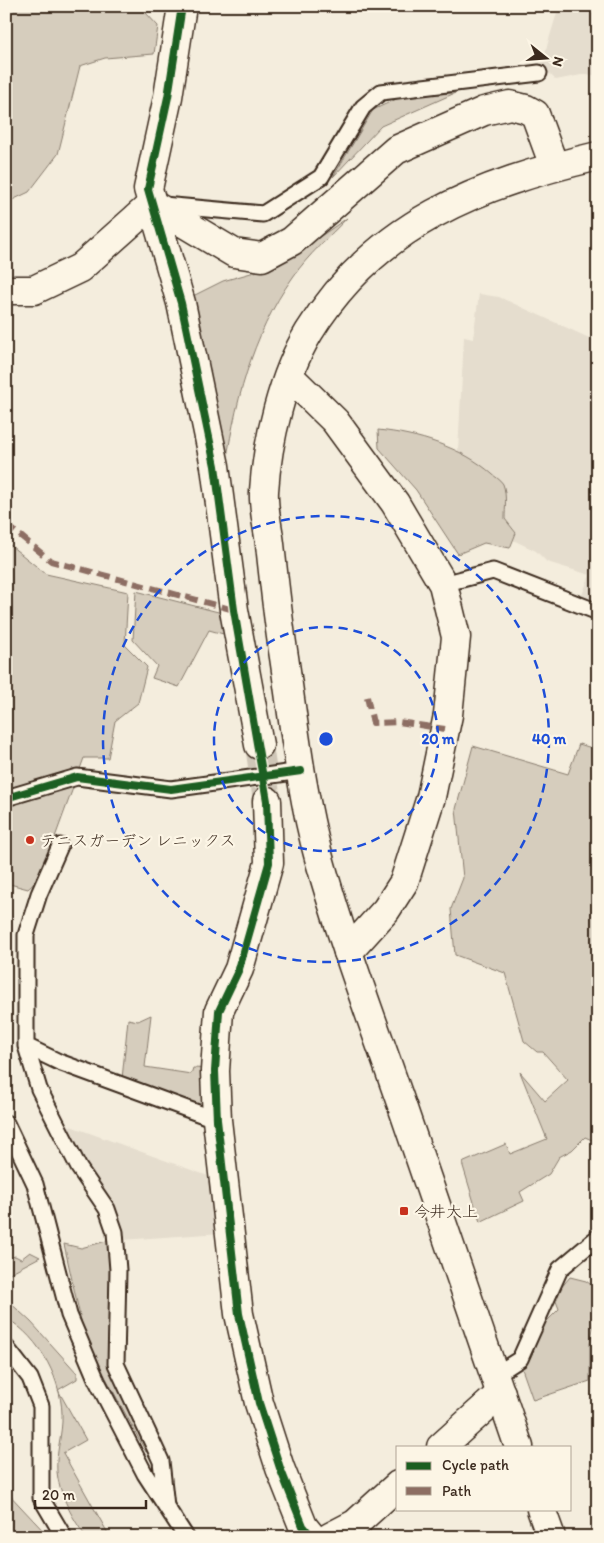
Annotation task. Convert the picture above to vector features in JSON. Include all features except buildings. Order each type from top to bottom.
[{"type":"street","points":[[182,6],[168,97],[148,189],[181,303],[215,466],[234,610],[259,746]]},
{"type":"street","points":[[152,204],[234,253],[262,257],[292,241],[396,150],[484,111],[510,105],[526,109],[535,114],[554,166]]},
{"type":"street","points":[[519,1446],[348,952],[318,855],[301,771],[277,612],[264,496],[271,444],[290,376],[307,335],[332,298],[376,252],[415,222],[476,192],[554,166],[598,156]]},
{"type":"street","points":[[6,290],[34,290],[80,268],[152,204]]},
{"type":"street","points":[[290,376],[335,421],[395,503],[443,584],[456,638],[448,715],[431,796],[404,882],[386,910],[348,952]]},
{"type":"street","points":[[268,801],[269,863],[239,969],[219,1011],[215,1072],[217,1120],[241,1323],[259,1404],[280,1468],[303,1526],[312,1537]]},
{"type":"street","points":[[442,1446],[498,1384]]},
{"type":"street","points":[[330,1537],[354,1524],[396,1487]]},
{"type":"street","points":[[541,1510],[550,1537]]},
{"type":"lane","points":[[152,204],[263,214],[321,177],[363,107],[381,92],[539,74]]},
{"type":"lane","points":[[443,584],[493,571],[598,612]]},
{"type":"lane","points":[[6,798],[77,777],[171,789],[301,771]]},
{"type":"lane","points":[[60,846],[39,894],[26,935],[26,1046],[38,1089],[79,1168],[106,1209],[114,1232],[118,1270],[116,1364],[161,1461],[166,1506]]},
{"type":"lane","points":[[26,1046],[59,1062],[217,1120]]},
{"type":"lane","points":[[6,1124],[35,1184],[69,1314],[102,1389],[145,1474],[186,1537]]},
{"type":"lane","points":[[498,1384],[520,1359],[560,1269],[598,1237]]},
{"type":"lane","points":[[6,1347],[30,1378],[40,1406],[41,1498],[64,1537]]},
{"type":"shaded area","points":[[6,6],[154,6],[146,13],[158,26],[154,54],[105,58],[80,66],[58,154],[29,192],[6,203]]},
{"type":"shaded area","points":[[559,6],[598,6],[598,76],[586,74],[556,80],[541,66]]},
{"type":"shaded area","points":[[455,93],[381,126],[333,177],[373,110],[403,96]]},
{"type":"shaded area","points":[[347,218],[299,269],[278,300],[266,323],[255,348],[239,399],[224,477],[191,297],[223,281],[279,265]]},
{"type":"shaded area","points":[[479,294],[499,297],[598,342],[598,620],[575,612],[590,575],[547,562],[536,551],[513,540],[516,533],[505,519],[506,502],[458,452],[464,337],[473,339]]},
{"type":"shaded area","points":[[378,430],[408,435],[453,449],[467,456],[499,480],[503,484],[505,493],[505,519],[516,533],[510,548],[484,543],[458,554],[416,490],[379,448]]},
{"type":"shaded area","points":[[6,542],[46,574],[128,592],[125,645],[147,667],[138,703],[115,721],[108,758],[84,758],[40,878],[28,889],[6,883]]},
{"type":"shaded area","points":[[136,591],[230,615],[234,637],[209,630],[179,687],[152,678],[157,666],[133,640]]},
{"type":"shaded area","points":[[579,744],[598,750],[598,1137],[592,1140],[585,1137],[572,1150],[559,1157],[549,1174],[520,1192],[524,1201],[480,1222],[462,1163],[506,1144],[510,1154],[547,1139],[520,1072],[545,1101],[568,1080],[543,1052],[537,1052],[524,1041],[505,973],[455,955],[451,909],[463,878],[456,809],[473,746],[568,774]]},
{"type":"shaded area","points":[[151,1015],[145,1067],[191,1074],[193,1068],[213,1069],[214,1113],[122,1079],[128,1019],[138,1021]]},
{"type":"shaded area","points":[[62,1123],[219,1180],[221,1233],[122,1240],[113,1207]]},
{"type":"shaded area","points":[[110,1240],[113,1271],[110,1362],[149,1451],[146,1452],[99,1365],[82,1325],[64,1244],[81,1248]]},
{"type":"shaded area","points":[[30,1252],[40,1257],[6,1275],[6,1259],[15,1256],[21,1259]]},
{"type":"shaded area","points":[[570,1277],[586,1281],[598,1290],[598,1303],[590,1344],[590,1381],[533,1400],[521,1366],[539,1329],[559,1309],[554,1296]]},
{"type":"shaded area","points":[[6,1299],[31,1322],[77,1373],[77,1379],[58,1390],[48,1362],[39,1349],[18,1326],[6,1318]]},
{"type":"shaded area","points":[[59,1392],[86,1440],[63,1453],[110,1537],[86,1537],[73,1517],[63,1495],[57,1472],[62,1422]]},
{"type":"shaded area","points":[[6,1491],[49,1537],[6,1537]]},
{"type":"tunnel","points":[[259,745],[267,801]]},
{"type":"marked path","points":[[6,524],[51,561],[234,610]]},
{"type":"marked path","points":[[367,697],[373,723],[399,722],[445,729]]},
{"type":"cycle path","points":[[182,6],[168,97],[148,189],[181,303],[215,466],[234,610],[267,801],[269,863],[239,969],[219,1011],[215,1071],[217,1120],[239,1314],[259,1403],[280,1468],[303,1526],[312,1537]]},
{"type":"cycle path","points":[[6,798],[77,777],[171,789],[301,771]]},
{"type":"place","name":"テニスガーデン レニックス","points":[[30,840]]},
{"type":"place","name":"今井大上","points":[[404,1211]]}]
